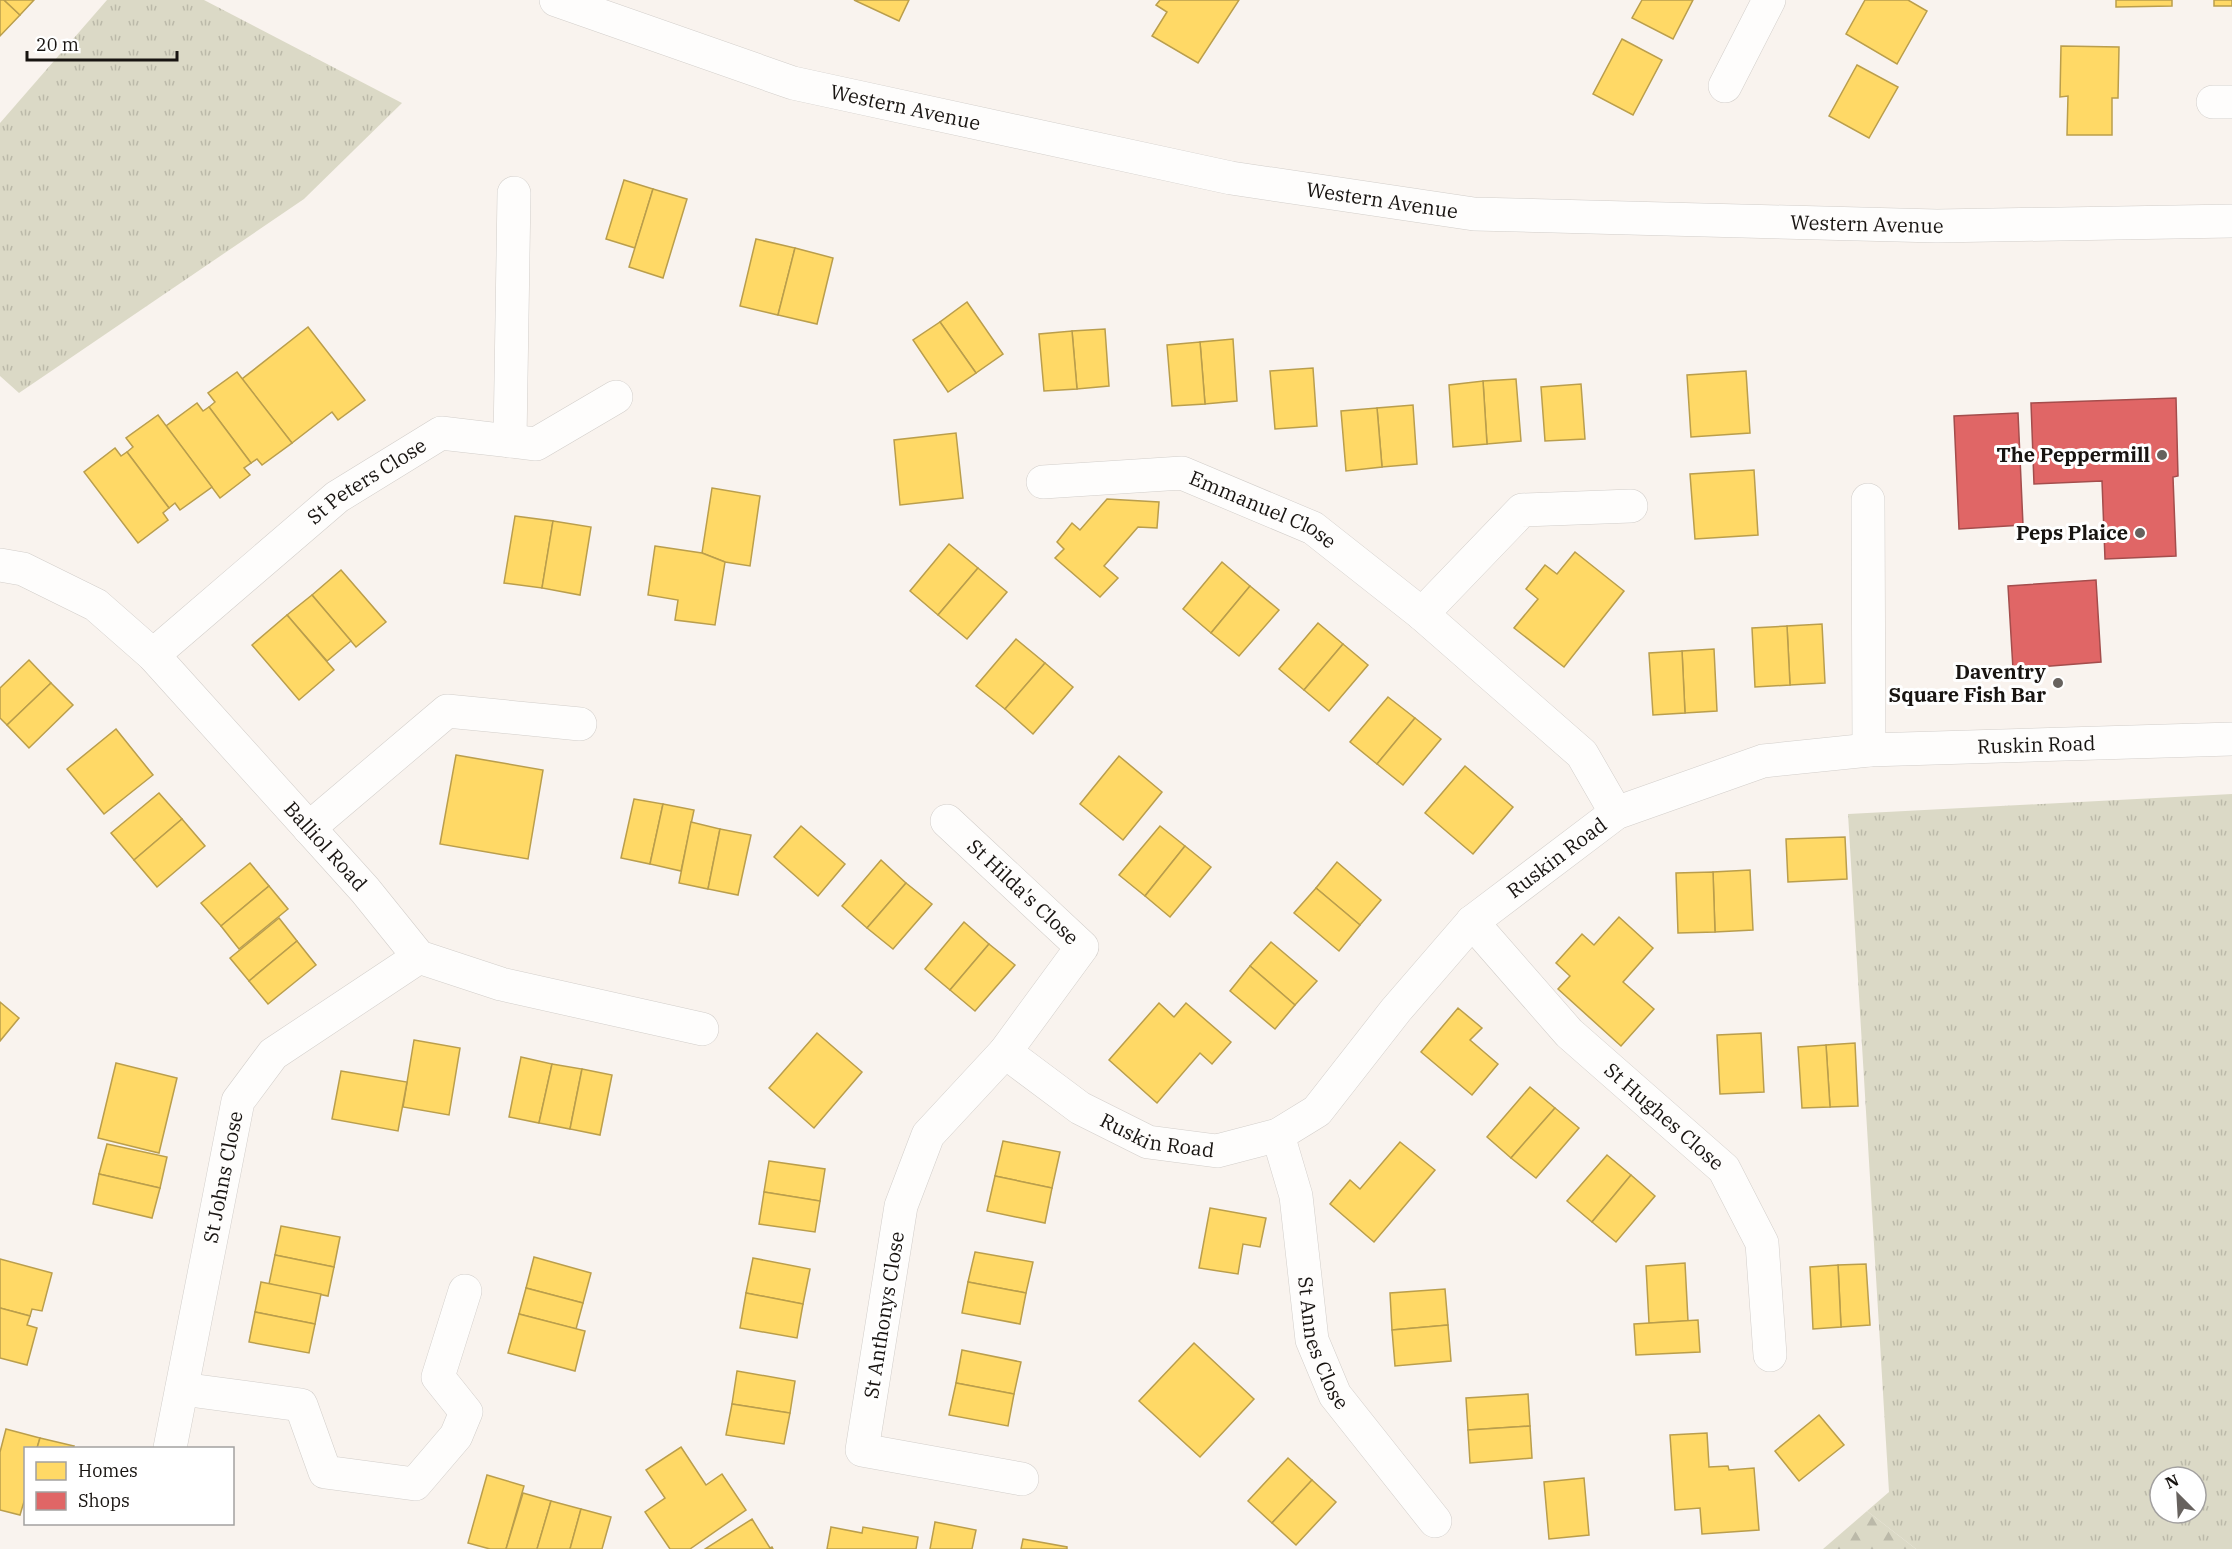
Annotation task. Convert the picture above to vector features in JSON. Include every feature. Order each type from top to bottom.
[{"type":"street","name":"Western Avenue","points":[[556,0],[793,83],[1231,178],[1474,214],[1937,226],[2232,221]]},
{"type":"street","points":[[1725,86],[1769,0]]},
{"type":"street","points":[[510,441],[514,193]]},
{"type":"street","name":"St Peters Close","points":[[153,655],[337,497],[441,433],[536,444],[616,397]]},
{"type":"street","name":"Emmanuel Close","points":[[1043,482],[1182,474],[1313,528],[1422,614],[1582,754],[1616,813]]},
{"type":"street","points":[[1868,500],[1869,750]]},
{"type":"street","points":[[1422,614],[1522,510],[1631,506]]},
{"type":"street","name":"Balliol Road","points":[[0,565],[23,569],[96,605],[153,655],[365,890],[419,957]]},
{"type":"street","points":[[309,828],[447,711],[580,724]]},
{"type":"street","name":"Ruskin Road","points":[[1005,1052],[1080,1108],[1148,1142],[1217,1151],[1278,1135],[1317,1111],[1396,1010],[1472,922],[1616,813],[1762,761],[1869,750],[2232,739]]},
{"type":"street","name":"St Hilda's Close","points":[[947,821],[1082,947],[1005,1052]]},
{"type":"street","name":"St Hughes Close","points":[[1472,922],[1569,1033],[1724,1169],[1762,1243],[1770,1355]]},
{"type":"street","points":[[419,957],[501,984],[702,1029]]},
{"type":"street","name":"St Johns Close","points":[[170,1447],[238,1101],[273,1054],[419,957]]},
{"type":"street","name":"St Anthonys Close","points":[[1005,1052],[928,1135],[902,1206],[862,1450],[1023,1479]]},
{"type":"street","name":"St Annes Close","points":[[1278,1135],[1296,1196],[1312,1340],[1335,1395],[1435,1521]]},
{"type":"street","points":[[182,1389],[301,1406],[326,1472],[415,1484],[456,1436],[466,1412],[438,1377],[465,1291]]},
{"type":"green space","points":[[107,0],[204,0],[402,103],[304,199],[19,393],[0,376],[0,123]]},
{"type":"green space","points":[[2232,794],[2232,1549],[1916,1549],[1867,1511],[1889,1492],[1848,814]]},
{"type":"green space","points":[[1867,1511],[1916,1549],[1823,1549]]},
{"type":"building: Homes","points":[[0,0],[4,0],[20,15],[0,36]]},
{"type":"building: Homes","points":[[4,0],[34,0],[20,15]]},
{"type":"building: Homes","points":[[854,0],[909,0],[899,21]]},
{"type":"building: Homes","points":[[1160,0],[1239,0],[1198,63],[1152,36],[1167,12],[1156,5]]},
{"type":"building: Homes","points":[[1642,0],[1693,0],[1673,39],[1632,18]]},
{"type":"building: Homes","points":[[1865,0],[1908,0],[1927,11],[1897,64],[1846,34]]},
{"type":"building: Homes","points":[[2116,0],[2172,0],[2172,6],[2116,7]]},
{"type":"building: Homes","points":[[2214,0],[2232,0],[2232,6],[2214,6]]},
{"type":"building: Homes","points":[[1622,39],[1662,60],[1633,115],[1593,94]]},
{"type":"building: Homes","points":[[2061,46],[2119,47],[2118,98],[2112,98],[2112,135],[2067,135],[2068,96],[2060,97]]},
{"type":"building: Homes","points":[[1857,65],[1898,87],[1869,138],[1829,116]]},
{"type":"building: Homes","points":[[624,180],[653,189],[635,248],[606,239]]},
{"type":"building: Homes","points":[[653,189],[687,199],[663,278],[629,267]]},
{"type":"building: Homes","points":[[756,239],[795,248],[778,315],[740,306]]},
{"type":"building: Homes","points":[[795,248],[833,258],[817,324],[778,315]]},
{"type":"building: Homes","points":[[967,302],[1003,354],[976,373],[940,322]]},
{"type":"building: Homes","points":[[940,322],[976,373],[948,392],[913,340]]},
{"type":"building: Homes","points":[[308,327],[365,400],[338,420],[332,412],[292,443],[242,379]]},
{"type":"building: Homes","points":[[1105,329],[1109,386],[1077,389],[1072,331]]},
{"type":"building: Homes","points":[[1072,331],[1077,389],[1044,391],[1039,334]]},
{"type":"building: Homes","points":[[1233,339],[1237,401],[1205,404],[1200,342]]},
{"type":"building: Homes","points":[[1200,342],[1205,404],[1172,406],[1167,345]]},
{"type":"building: Homes","points":[[1313,368],[1317,426],[1275,429],[1270,371]]},
{"type":"building: Homes","points":[[1746,371],[1750,433],[1691,437],[1687,375]]},
{"type":"building: Homes","points":[[237,372],[292,443],[262,465],[257,459],[251,463],[209,407],[215,402],[208,393]]},
{"type":"building: Homes","points":[[1516,379],[1521,441],[1487,444],[1483,381]]},
{"type":"building: Homes","points":[[1483,381],[1487,444],[1453,447],[1449,385]]},
{"type":"building: Homes","points":[[1581,384],[1585,439],[1545,441],[1541,387]]},
{"type":"building: Homes","points":[[197,403],[203,411],[209,407],[251,463],[244,468],[250,475],[220,498],[166,426]]},
{"type":"building: Homes","points":[[1413,405],[1417,464],[1382,467],[1377,408]]},
{"type":"building: Homes","points":[[1377,408],[1382,467],[1346,471],[1341,411]]},
{"type":"building: Homes","points":[[158,415],[212,487],[180,510],[175,503],[169,508],[127,452],[133,447],[126,438]]},
{"type":"building: Homes","points":[[956,433],[963,498],[900,505],[894,440]]},
{"type":"building: Homes","points":[[115,448],[121,456],[127,452],[169,508],[163,513],[168,520],[138,543],[84,472]]},
{"type":"building: Homes","points":[[1754,470],[1758,535],[1695,539],[1690,474]]},
{"type":"building: Homes","points":[[712,488],[760,496],[750,566],[725,562],[702,553]]},
{"type":"building: Homes","points":[[1107,499],[1159,502],[1157,528],[1138,527],[1104,566],[1118,578],[1100,597],[1055,558],[1064,549],[1057,542],[1072,523],[1080,530]]},
{"type":"building: Homes","points":[[515,516],[553,521],[542,588],[504,583]]},
{"type":"building: Homes","points":[[553,521],[591,527],[580,595],[542,588]]},
{"type":"building: Homes","points":[[949,544],[978,568],[938,615],[910,591]]},
{"type":"building: Homes","points":[[655,546],[702,553],[725,562],[715,625],[675,620],[678,600],[648,595]]},
{"type":"building: Homes","points":[[1575,552],[1624,591],[1564,667],[1514,628],[1538,599],[1526,589],[1545,565],[1557,574]]},
{"type":"building: Homes","points":[[1222,562],[1250,586],[1211,633],[1183,609]]},
{"type":"building: Homes","points":[[978,568],[1007,592],[967,639],[938,615]]},
{"type":"building: Homes","points":[[341,570],[386,622],[356,647],[312,595]]},
{"type":"building: Homes","points":[[1250,586],[1279,610],[1239,656],[1211,633]]},
{"type":"building: Homes","points":[[312,595],[351,641],[327,661],[287,615]]},
{"type":"building: Homes","points":[[287,615],[334,670],[299,700],[252,645]]},
{"type":"building: Homes","points":[[1318,623],[1343,644],[1304,690],[1279,669]]},
{"type":"building: Homes","points":[[1822,624],[1825,683],[1790,685],[1787,626]]},
{"type":"building: Homes","points":[[1787,626],[1790,685],[1755,687],[1752,628]]},
{"type":"building: Homes","points":[[1016,639],[1045,663],[1005,709],[976,686]]},
{"type":"building: Homes","points":[[1343,644],[1368,665],[1329,711],[1304,690]]},
{"type":"building: Homes","points":[[1714,649],[1717,711],[1685,713],[1682,651]]},
{"type":"building: Homes","points":[[1682,651],[1685,713],[1653,715],[1649,653]]},
{"type":"building: Homes","points":[[29,660],[51,683],[7,725],[0,718],[0,688]]},
{"type":"building: Homes","points":[[1045,663],[1073,687],[1033,734],[1005,709]]},
{"type":"building: Homes","points":[[51,683],[73,705],[29,748],[7,725]]},
{"type":"building: Homes","points":[[1388,697],[1415,718],[1377,764],[1350,742]]},
{"type":"building: Homes","points":[[1415,718],[1441,739],[1403,785],[1377,764]]},
{"type":"building: Homes","points":[[116,729],[153,775],[104,814],[67,769]]},
{"type":"building: Homes","points":[[456,755],[543,770],[528,859],[440,844]]},
{"type":"building: Homes","points":[[1119,756],[1162,792],[1123,840],[1080,804]]},
{"type":"building: Homes","points":[[1465,766],[1513,807],[1473,854],[1425,813]]},
{"type":"building: Homes","points":[[159,793],[182,819],[134,860],[111,833]]},
{"type":"building: Homes","points":[[634,799],[663,804],[650,864],[621,858]]},
{"type":"building: Homes","points":[[663,804],[694,810],[681,871],[650,864]]},
{"type":"building: Homes","points":[[182,819],[205,846],[157,887],[134,860]]},
{"type":"building: Homes","points":[[691,822],[720,829],[708,889],[679,883]]},
{"type":"building: Homes","points":[[801,826],[845,864],[818,896],[774,857]]},
{"type":"building: Homes","points":[[1160,826],[1185,846],[1145,896],[1119,875]]},
{"type":"building: Homes","points":[[720,829],[751,835],[738,895],[708,889]]},
{"type":"building: Homes","points":[[1845,837],[1847,879],[1788,882],[1786,839]]},
{"type":"building: Homes","points":[[1185,846],[1211,867],[1170,917],[1145,896]]},
{"type":"building: Homes","points":[[881,860],[906,883],[867,928],[842,906]]},
{"type":"building: Homes","points":[[1337,862],[1381,900],[1360,925],[1316,888]]},
{"type":"building: Homes","points":[[250,863],[269,886],[221,926],[201,903]]},
{"type":"building: Homes","points":[[1750,870],[1753,930],[1715,932],[1713,872]]},
{"type":"building: Homes","points":[[1713,872],[1715,932],[1678,933],[1676,873]]},
{"type":"building: Homes","points":[[906,883],[932,904],[893,949],[867,928]]},
{"type":"building: Homes","points":[[269,886],[288,909],[239,949],[221,926]]},
{"type":"building: Homes","points":[[1316,888],[1360,925],[1339,951],[1294,913]]},
{"type":"building: Homes","points":[[1619,917],[1653,948],[1623,982],[1654,1009],[1621,1046],[1558,989],[1570,976],[1556,963],[1582,934],[1594,945]]},
{"type":"building: Homes","points":[[279,918],[297,941],[249,981],[230,958]]},
{"type":"building: Homes","points":[[964,922],[989,944],[950,990],[925,969]]},
{"type":"building: Homes","points":[[297,941],[316,965],[268,1004],[249,981]]},
{"type":"building: Homes","points":[[1271,942],[1317,981],[1295,1005],[1250,966]]},
{"type":"building: Homes","points":[[989,944],[1015,965],[975,1011],[950,990]]},
{"type":"building: Homes","points":[[1250,966],[1295,1005],[1275,1029],[1230,991]]},
{"type":"building: Homes","points":[[0,1002],[19,1018],[0,1041]]},
{"type":"building: Homes","points":[[1159,1003],[1174,1017],[1186,1003],[1231,1042],[1212,1064],[1200,1053],[1157,1103],[1109,1060]]},
{"type":"building: Homes","points":[[1458,1008],[1482,1028],[1470,1040],[1498,1064],[1472,1095],[1421,1052]]},
{"type":"building: Homes","points":[[817,1033],[862,1072],[814,1128],[769,1088]]},
{"type":"building: Homes","points":[[1761,1033],[1764,1092],[1720,1094],[1717,1035]]},
{"type":"building: Homes","points":[[414,1040],[460,1048],[449,1115],[403,1107]]},
{"type":"building: Homes","points":[[1855,1043],[1858,1106],[1830,1107],[1826,1045]]},
{"type":"building: Homes","points":[[1826,1045],[1830,1107],[1802,1108],[1798,1047]]},
{"type":"building: Homes","points":[[521,1057],[552,1064],[539,1123],[509,1117]]},
{"type":"building: Homes","points":[[116,1063],[177,1078],[159,1153],[98,1138]]},
{"type":"building: Homes","points":[[552,1064],[582,1069],[570,1129],[539,1123]]},
{"type":"building: Homes","points":[[582,1069],[612,1075],[600,1135],[570,1129]]},
{"type":"building: Homes","points":[[341,1071],[407,1082],[398,1131],[332,1119]]},
{"type":"building: Homes","points":[[1530,1087],[1555,1108],[1511,1158],[1487,1137]]},
{"type":"building: Homes","points":[[1555,1108],[1579,1128],[1536,1178],[1511,1158]]},
{"type":"building: Homes","points":[[1003,1141],[1060,1152],[1052,1188],[995,1176]]},
{"type":"building: Homes","points":[[1400,1142],[1435,1170],[1374,1242],[1330,1204],[1350,1180],[1360,1189]]},
{"type":"building: Homes","points":[[107,1144],[167,1157],[160,1188],[99,1174]]},
{"type":"building: Homes","points":[[1607,1155],[1631,1175],[1592,1222],[1567,1201]]},
{"type":"building: Homes","points":[[769,1161],[825,1169],[820,1201],[764,1192]]},
{"type":"building: Homes","points":[[99,1174],[160,1188],[152,1218],[93,1204]]},
{"type":"building: Homes","points":[[1631,1175],[1655,1196],[1616,1242],[1592,1222]]},
{"type":"building: Homes","points":[[995,1176],[1052,1188],[1045,1223],[987,1211]]},
{"type":"building: Homes","points":[[764,1192],[820,1201],[815,1232],[759,1224]]},
{"type":"building: Homes","points":[[1210,1208],[1266,1218],[1260,1247],[1243,1244],[1238,1274],[1199,1268]]},
{"type":"building: Homes","points":[[281,1226],[340,1237],[334,1267],[275,1255]]},
{"type":"building: Homes","points":[[975,1252],[1033,1262],[1026,1293],[968,1282]]},
{"type":"building: Homes","points":[[275,1255],[334,1267],[328,1296],[269,1284]]},
{"type":"building: Homes","points":[[534,1257],[591,1273],[583,1303],[526,1288]]},
{"type":"building: Homes","points":[[753,1258],[810,1269],[803,1304],[746,1293]]},
{"type":"building: Homes","points":[[0,1259],[52,1273],[42,1311],[32,1309],[30,1316],[0,1308]]},
{"type":"building: Homes","points":[[1685,1263],[1688,1321],[1649,1323],[1646,1266]]},
{"type":"building: Homes","points":[[1866,1264],[1870,1325],[1841,1327],[1838,1265]]},
{"type":"building: Homes","points":[[1838,1265],[1841,1327],[1813,1329],[1810,1267]]},
{"type":"building: Homes","points":[[261,1282],[321,1294],[315,1324],[255,1312]]},
{"type":"building: Homes","points":[[968,1282],[1026,1293],[1020,1324],[962,1313]]},
{"type":"building: Homes","points":[[526,1288],[583,1303],[576,1329],[519,1314]]},
{"type":"building: Homes","points":[[1445,1289],[1448,1325],[1392,1330],[1390,1293]]},
{"type":"building: Homes","points":[[746,1293],[803,1304],[797,1338],[740,1328]]},
{"type":"building: Homes","points":[[0,1308],[30,1316],[27,1325],[37,1328],[27,1365],[0,1358]]},
{"type":"building: Homes","points":[[255,1312],[315,1324],[309,1353],[249,1342]]},
{"type":"building: Homes","points":[[519,1314],[585,1331],[575,1371],[508,1353]]},
{"type":"building: Homes","points":[[1698,1320],[1700,1352],[1636,1355],[1634,1324]]},
{"type":"building: Homes","points":[[1448,1325],[1451,1361],[1395,1366],[1392,1330]]},
{"type":"building: Homes","points":[[1194,1343],[1254,1399],[1200,1457],[1139,1401]]},
{"type":"building: Homes","points":[[962,1350],[1021,1362],[1014,1394],[956,1383]]},
{"type":"building: Homes","points":[[737,1371],[795,1381],[790,1413],[732,1404]]},
{"type":"building: Homes","points":[[956,1383],[1014,1394],[1008,1426],[949,1415]]},
{"type":"building: Homes","points":[[1528,1394],[1530,1426],[1468,1430],[1466,1398]]},
{"type":"building: Homes","points":[[732,1404],[790,1413],[784,1444],[726,1435]]},
{"type":"building: Homes","points":[[1819,1415],[1844,1445],[1799,1481],[1775,1451]]},
{"type":"building: Homes","points":[[1530,1426],[1532,1458],[1470,1463],[1468,1430]]},
{"type":"building: Homes","points":[[6,1429],[40,1438],[37,1447],[24,1447],[24,1502],[20,1515],[0,1510],[0,1452]]},
{"type":"building: Homes","points":[[1707,1433],[1709,1467],[1728,1466],[1729,1470],[1754,1468],[1759,1530],[1702,1534],[1700,1508],[1675,1510],[1670,1435]]},
{"type":"building: Homes","points":[[40,1438],[74,1446],[74,1447],[37,1447]]},
{"type":"building: Homes","points":[[681,1447],[706,1485],[722,1474],[746,1510],[690,1549],[670,1549],[645,1512],[665,1498],[646,1470]]},
{"type":"building: Homes","points":[[1288,1458],[1312,1480],[1272,1523],[1248,1501]]},
{"type":"building: Homes","points":[[487,1475],[524,1486],[506,1549],[490,1549],[468,1543]]},
{"type":"building: Homes","points":[[1584,1478],[1589,1535],[1549,1539],[1544,1482]]},
{"type":"building: Homes","points":[[1312,1480],[1336,1502],[1296,1545],[1272,1523]]},
{"type":"building: Homes","points":[[523,1493],[551,1501],[537,1549],[506,1549]]},
{"type":"building: Homes","points":[[551,1501],[581,1509],[570,1549],[537,1549]]},
{"type":"building: Homes","points":[[581,1509],[611,1517],[602,1549],[570,1549]]},
{"type":"building: Homes","points":[[752,1519],[770,1548],[773,1549],[705,1549]]},
{"type":"building: Homes","points":[[935,1522],[976,1530],[972,1549],[930,1549]]},
{"type":"building: Homes","points":[[831,1527],[862,1533],[863,1527],[918,1537],[916,1549],[827,1549]]},
{"type":"building: Homes","points":[[1023,1539],[1067,1547],[1067,1549],[1021,1549]]},
{"type":"building: Shops","points":[[2176,398],[2178,476],[2173,477],[2176,556],[2105,559],[2102,481],[2034,484],[2031,403]]},
{"type":"building: Shops","points":[[2018,413],[2023,525],[1959,529],[1954,416]]},
{"type":"building: Shops","points":[[2096,580],[2101,662],[2013,669],[2008,586]]},
{"type":"place","name":"The Peppermill","points":[[2162,455]]},
{"type":"place","name":"Peps Plaice","points":[[2140,533]]},
{"type":"place","name":"Daventry Square Fish Bar","points":[[2058,683]]}]
